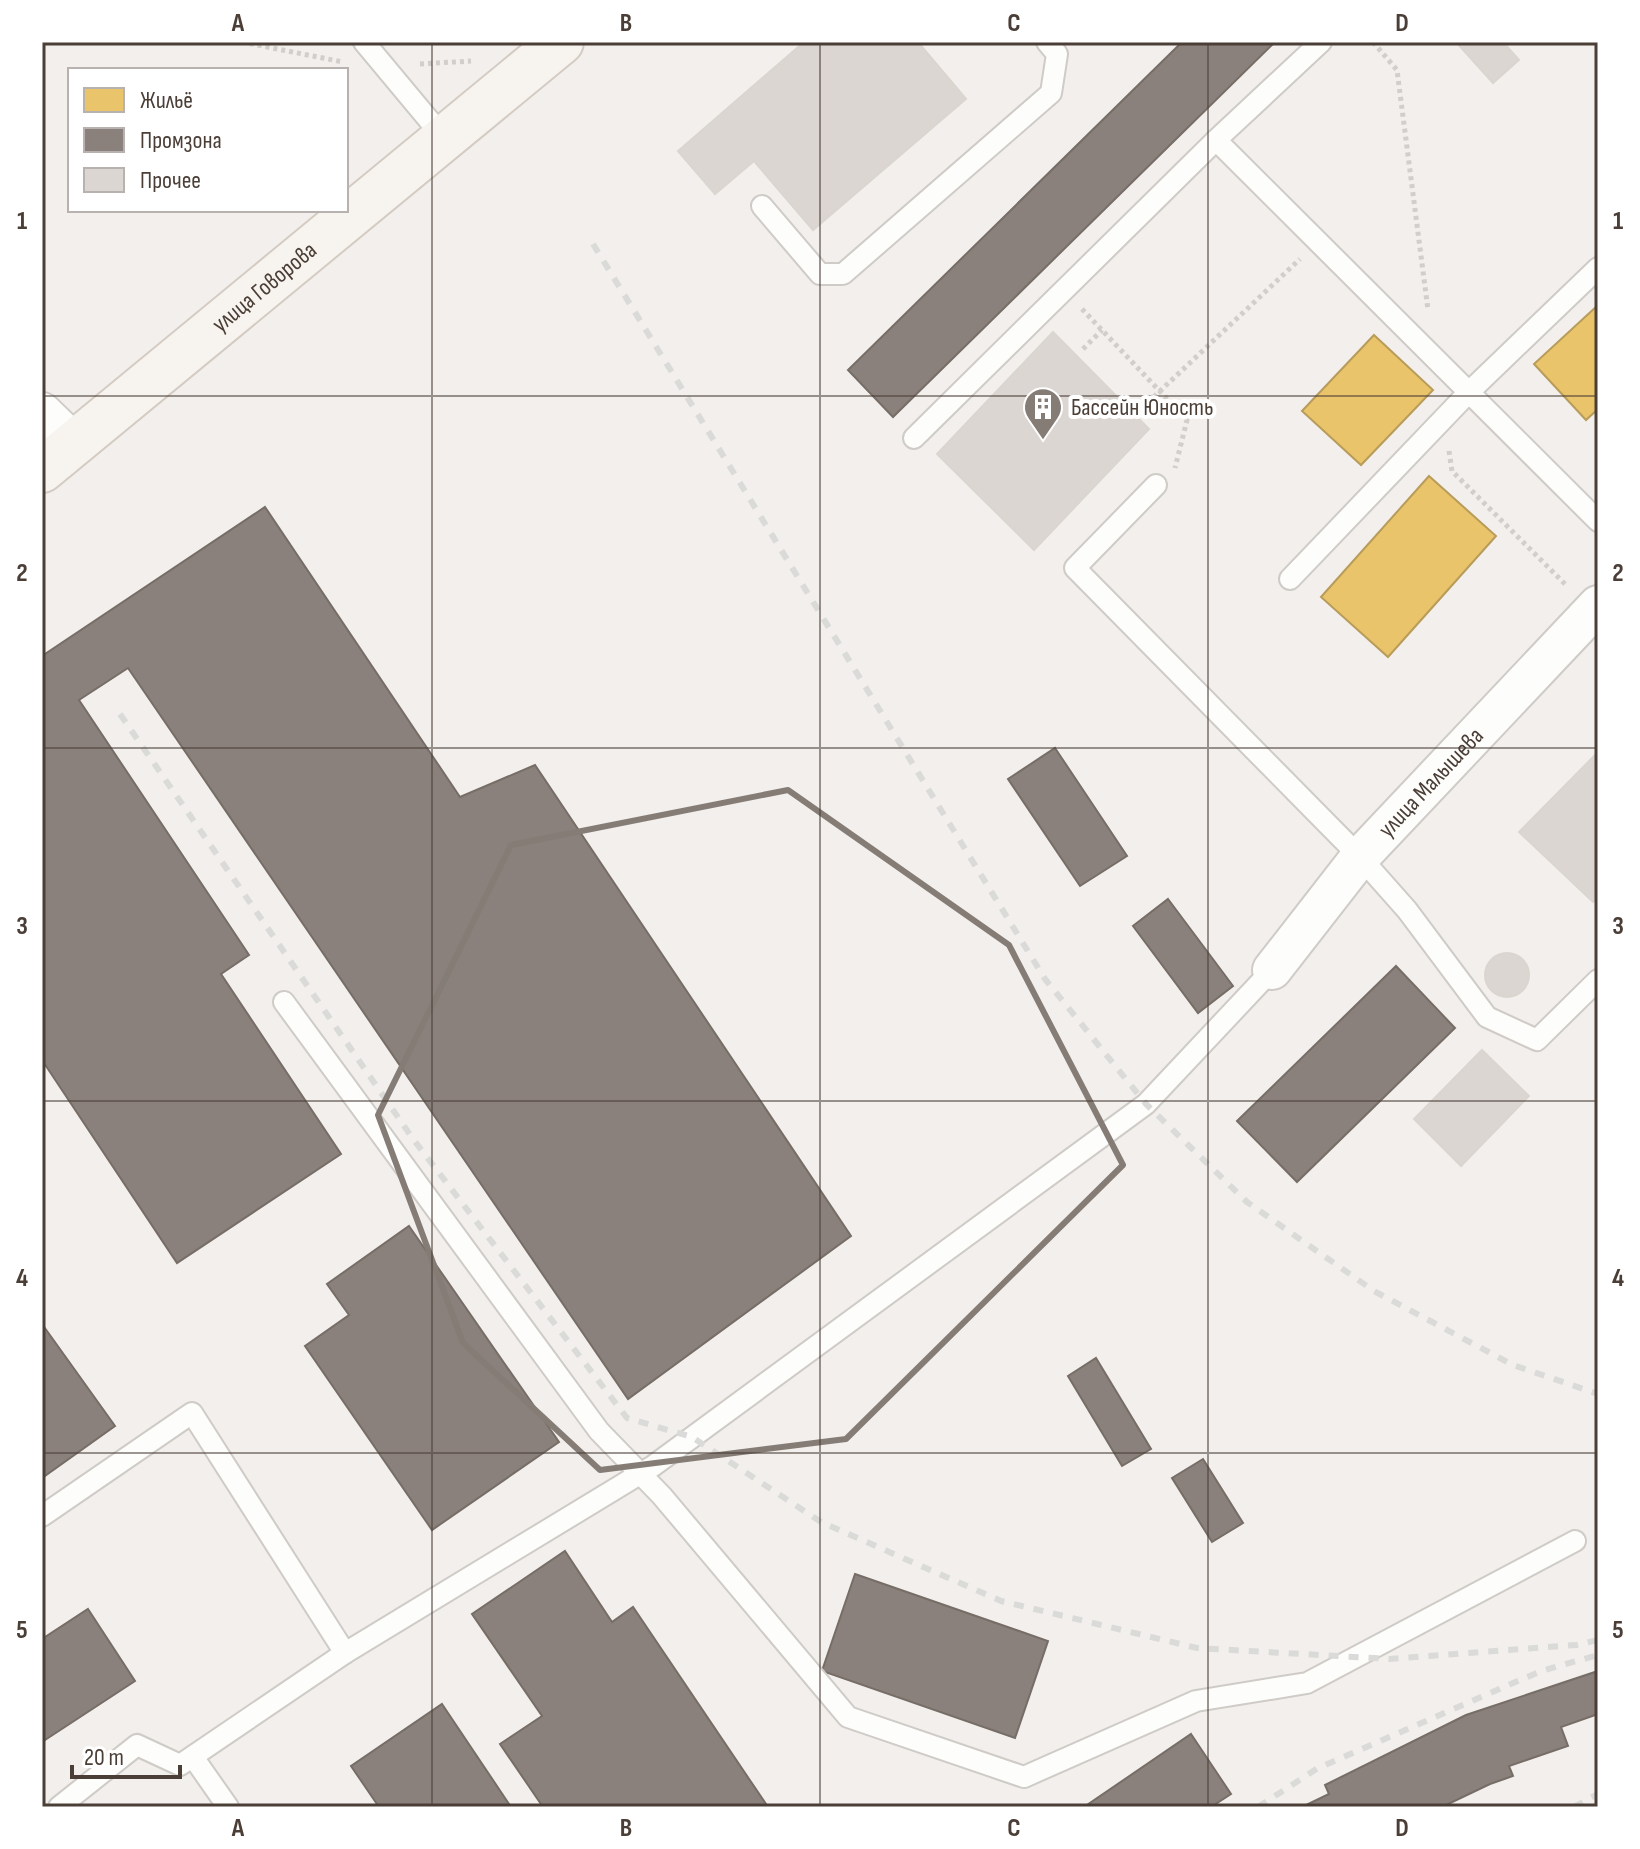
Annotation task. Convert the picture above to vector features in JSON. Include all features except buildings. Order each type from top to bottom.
[{"type":"main road","name":"улица Говорова","points":[[58,456],[561,42]]},
{"type":"street","points":[[42,412],[58,456]]},
{"type":"street","name":"улица Малышева","points":[[1272,970],[1360,857],[1598,605]]},
{"type":"lane","points":[[364,42],[444,138]]},
{"type":"lane","points":[[762,206],[820,274],[843,274],[1051,93],[1057,54],[1047,42]]},
{"type":"lane","points":[[914,438],[1216,140],[1321,42]]},
{"type":"lane","points":[[1216,140],[1598,521]]},
{"type":"lane","points":[[1290,579],[1469,392],[1598,268]]},
{"type":"lane","points":[[1156,485],[1075,568],[1360,857],[1407,910],[1487,1017],[1537,1040],[1598,980]]},
{"type":"lane","points":[[59,1807],[137,1745],[180,1765],[345,1653],[641,1473],[1146,1104],[1272,970]]},
{"type":"lane","points":[[284,1002],[599,1431],[641,1473],[848,1717],[1024,1777],[1196,1701],[1307,1683],[1575,1541]]},
{"type":"lane","points":[[42,1516],[192,1413],[345,1653]]},
{"type":"lane","points":[[193,1757],[228,1807]]},
{"type":"path","points":[[1142,408],[1318,242]]},
{"type":"path","points":[[1064,290],[1187,420],[1176,467],[1156,485]]},
{"type":"path","points":[[1083,349],[1102,330]]},
{"type":"highlighted area","points":[[788,790],[1009,945],[1123,1165],[846,1439],[600,1470],[463,1343],[378,1115],[511,845]]},
{"type":"railway","points":[[593,244],[1045,979],[1146,1104],[1247,1202],[1374,1291],[1513,1365],[1598,1394]]},
{"type":"railway","points":[[120,714],[413,1139],[627,1418],[692,1437],[821,1522],[1001,1601],[1197,1648],[1390,1659],[1576,1645],[1598,1640]]},
{"type":"railway","points":[[1258,1807],[1318,1768],[1541,1671],[1598,1655]]},
{"type":"railway","points":[[1574,1807],[1598,1794]]},
{"type":"place","name":"Бассейн Юность","points":[[1043,441]]}]
